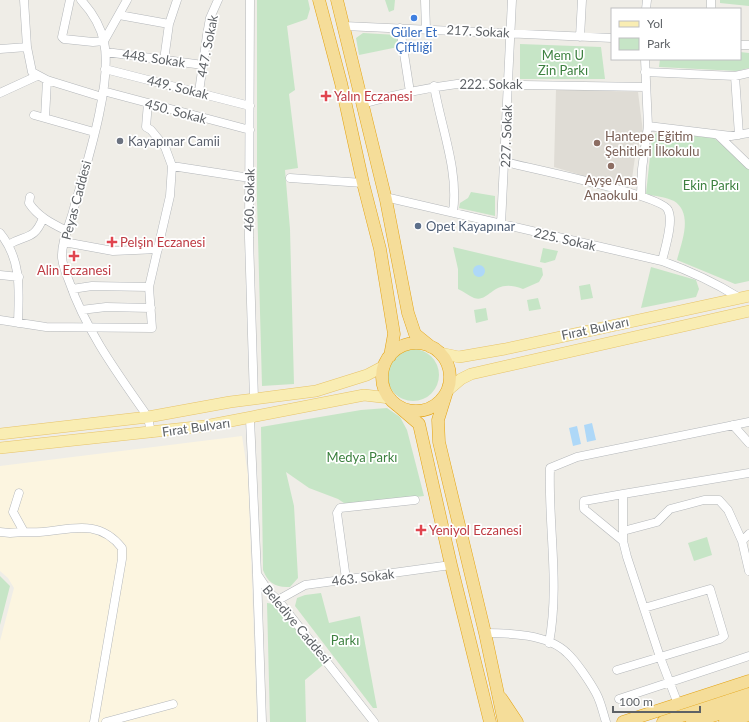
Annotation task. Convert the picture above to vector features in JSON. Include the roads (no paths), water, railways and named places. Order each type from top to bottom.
[{"type":"highway","points":[[319,0],[341,83],[363,183],[380,249],[394,334],[382,377],[384,388],[394,402],[419,424],[451,565],[490,722]]},
{"type":"highway","points":[[337,0],[385,197],[408,313],[415,334],[435,350],[446,362],[450,371],[450,381],[438,420],[439,442],[485,633],[496,692],[504,722]]},
{"type":"highway","points":[[387,361],[398,349],[409,344],[420,344],[435,350]]},
{"type":"highway","points":[[394,402],[409,410],[420,411],[436,404],[447,391]]},
{"type":"highway","points":[[623,722],[749,681]]},
{"type":"highway","points":[[496,692],[517,722]]},
{"type":"highway","points":[[663,722],[749,694]]},
{"type":"highway","points":[[485,699],[485,722]]},
{"type":"highway","points":[[692,722],[749,705]]},
{"type":"highway","points":[[725,722],[749,715]]},
{"type":"main road","name":"Fırat Bulvarı","points":[[435,350],[459,357],[505,349],[743,296]]},
{"type":"main road","name":"Fırat Bulvarı","points":[[447,391],[461,379],[471,374],[749,311]]},
{"type":"main road","name":"Fırat Bulvarı","points":[[0,434],[148,417],[254,399],[316,391],[367,375],[387,361]]},
{"type":"main road","name":"Fırat Bulvarı","points":[[0,448],[205,426],[250,419],[364,395],[394,402]]},
{"type":"street","points":[[0,93],[37,76],[30,69],[26,47],[24,0]]},
{"type":"street","points":[[70,0],[62,37],[64,39],[80,42],[104,41],[127,0]]},
{"type":"street","name":"Peyas Caddesi","points":[[81,0],[98,23],[106,52],[105,69],[102,94],[94,132],[64,242],[63,264],[72,289],[90,328],[148,417],[151,433]]},
{"type":"street","points":[[164,60],[169,24],[177,0]]},
{"type":"street","name":"447. Sokak","points":[[199,92],[209,24],[218,0]]},
{"type":"street","name":"460. Sokak","points":[[250,0],[249,238],[254,399]]},
{"type":"street","points":[[425,0],[426,29]]},
{"type":"street","name":"227. Sokak","points":[[501,224],[512,0]]},
{"type":"street","points":[[580,37],[582,0]]},
{"type":"street","points":[[119,15],[169,24]]},
{"type":"street","name":"217. Sokak","points":[[344,26],[611,38]]},
{"type":"street","points":[[400,28],[410,92]]},
{"type":"street","points":[[0,49],[26,47]]},
{"type":"street","name":"448. Sokak","points":[[106,52],[203,65]]},
{"type":"street","points":[[641,195],[642,169],[648,126],[644,60]]},
{"type":"street","name":"449. Sokak","points":[[105,69],[250,106]]},
{"type":"street","points":[[645,72],[736,76],[749,74]]},
{"type":"street","name":"450. Sokak","points":[[37,76],[102,94],[148,103],[250,130]]},
{"type":"street","points":[[736,76],[739,135]]},
{"type":"street","points":[[45,118],[47,80]]},
{"type":"street","name":"222. Sokak","points":[[362,104],[434,86],[457,84],[508,83],[646,87]]},
{"type":"street","points":[[434,86],[454,182],[455,199],[453,212]]},
{"type":"street","points":[[0,320],[46,327],[152,328],[149,287],[170,196],[172,166],[165,147],[159,138],[146,127],[148,103]]},
{"type":"street","points":[[34,115],[94,132]]},
{"type":"street","points":[[648,126],[731,136],[749,133]]},
{"type":"street","points":[[718,134],[749,165]]},
{"type":"street","points":[[505,162],[641,195],[665,205],[669,211],[670,227],[662,261]]},
{"type":"street","points":[[172,166],[250,178]]},
{"type":"street","points":[[290,178],[363,183]]},
{"type":"street","points":[[30,197],[29,203],[43,218],[67,231]]},
{"type":"street","name":"225. Sokak","points":[[385,197],[662,261],[743,296]]},
{"type":"street","points":[[8,245],[33,235],[43,218]]},
{"type":"street","points":[[0,233],[15,258],[18,277],[18,323]]},
{"type":"street","points":[[64,242],[113,251],[158,250]]},
{"type":"street","points":[[0,275],[18,277]]},
{"type":"street","points":[[72,289],[92,286],[149,287]]},
{"type":"street","points":[[81,310],[106,307],[151,308]]},
{"type":"street","name":"Belediye Caddesi","points":[[250,419],[257,574],[269,592],[278,600],[374,722]]},
{"type":"street","points":[[549,643],[553,624],[550,468],[577,457],[749,422]]},
{"type":"street","points":[[733,425],[749,443]]},
{"type":"street","points":[[623,541],[584,508],[584,501],[749,473]]},
{"type":"street","points":[[19,493],[13,512],[24,532]]},
{"type":"street","points":[[623,494],[623,541],[660,657],[678,704]]},
{"type":"street","points":[[346,579],[337,513],[340,508],[415,500]]},
{"type":"street","points":[[623,531],[657,522],[670,509],[704,500],[719,500],[728,510],[742,541],[749,571]]},
{"type":"street","points":[[0,532],[34,533],[68,527],[81,527],[105,533],[116,540],[122,548],[122,559],[94,722]]},
{"type":"street","points":[[742,541],[749,534]]},
{"type":"street","name":"463. Sokak","points":[[278,600],[305,585],[451,565]]},
{"type":"street","points":[[257,574],[262,722]]},
{"type":"street","points":[[617,670],[720,639],[724,636],[710,588],[644,608]]},
{"type":"street","points":[[485,633],[512,633],[549,643],[567,652],[596,693],[606,722]]},
{"type":"street","points":[[619,699],[749,656]]},
{"type":"street","points":[[106,722],[173,704]]},
{"type":"water","points":[[479,265],[483,267],[485,271],[483,275],[479,277],[475,275],[473,271],[475,267]]},
{"type":"water","points":[[592,423],[596,440],[587,442],[584,425]]},
{"type":"water","points":[[577,426],[581,444],[573,446],[569,428]]},
{"type":"place","name":"Güler Et Çiftliği","points":[[414,18]]},
{"type":"place","name":"Yalın Eczanesi","points":[[326,96]]},
{"type":"place","name":"Kayapınar Camii","points":[[120,141]]},
{"type":"place","name":"Hantepe Eğitim Şehitleri İlkokulu","points":[[597,143]]},
{"type":"place","name":"Ayşe Ana Anaokulu","points":[[611,166]]},
{"type":"place","name":"Opet Kayapınar","points":[[418,226]]},
{"type":"place","name":"Pelşin Eczanesi","points":[[112,242]]},
{"type":"place","name":"Alin Eczanesi","points":[[74,256]]},
{"type":"place","name":"Yeniyol Eczanesi","points":[[421,530]]},
{"type":"park label","name":"Mem U Zin Parkı","points":[[563,62]]},
{"type":"park label","name":"Ekin Parkı","points":[[711,185]]},
{"type":"park label","name":"Medya Parkı","points":[[362,457]]},
{"type":"park label","name":"Parkı","points":[[345,640]]}]
